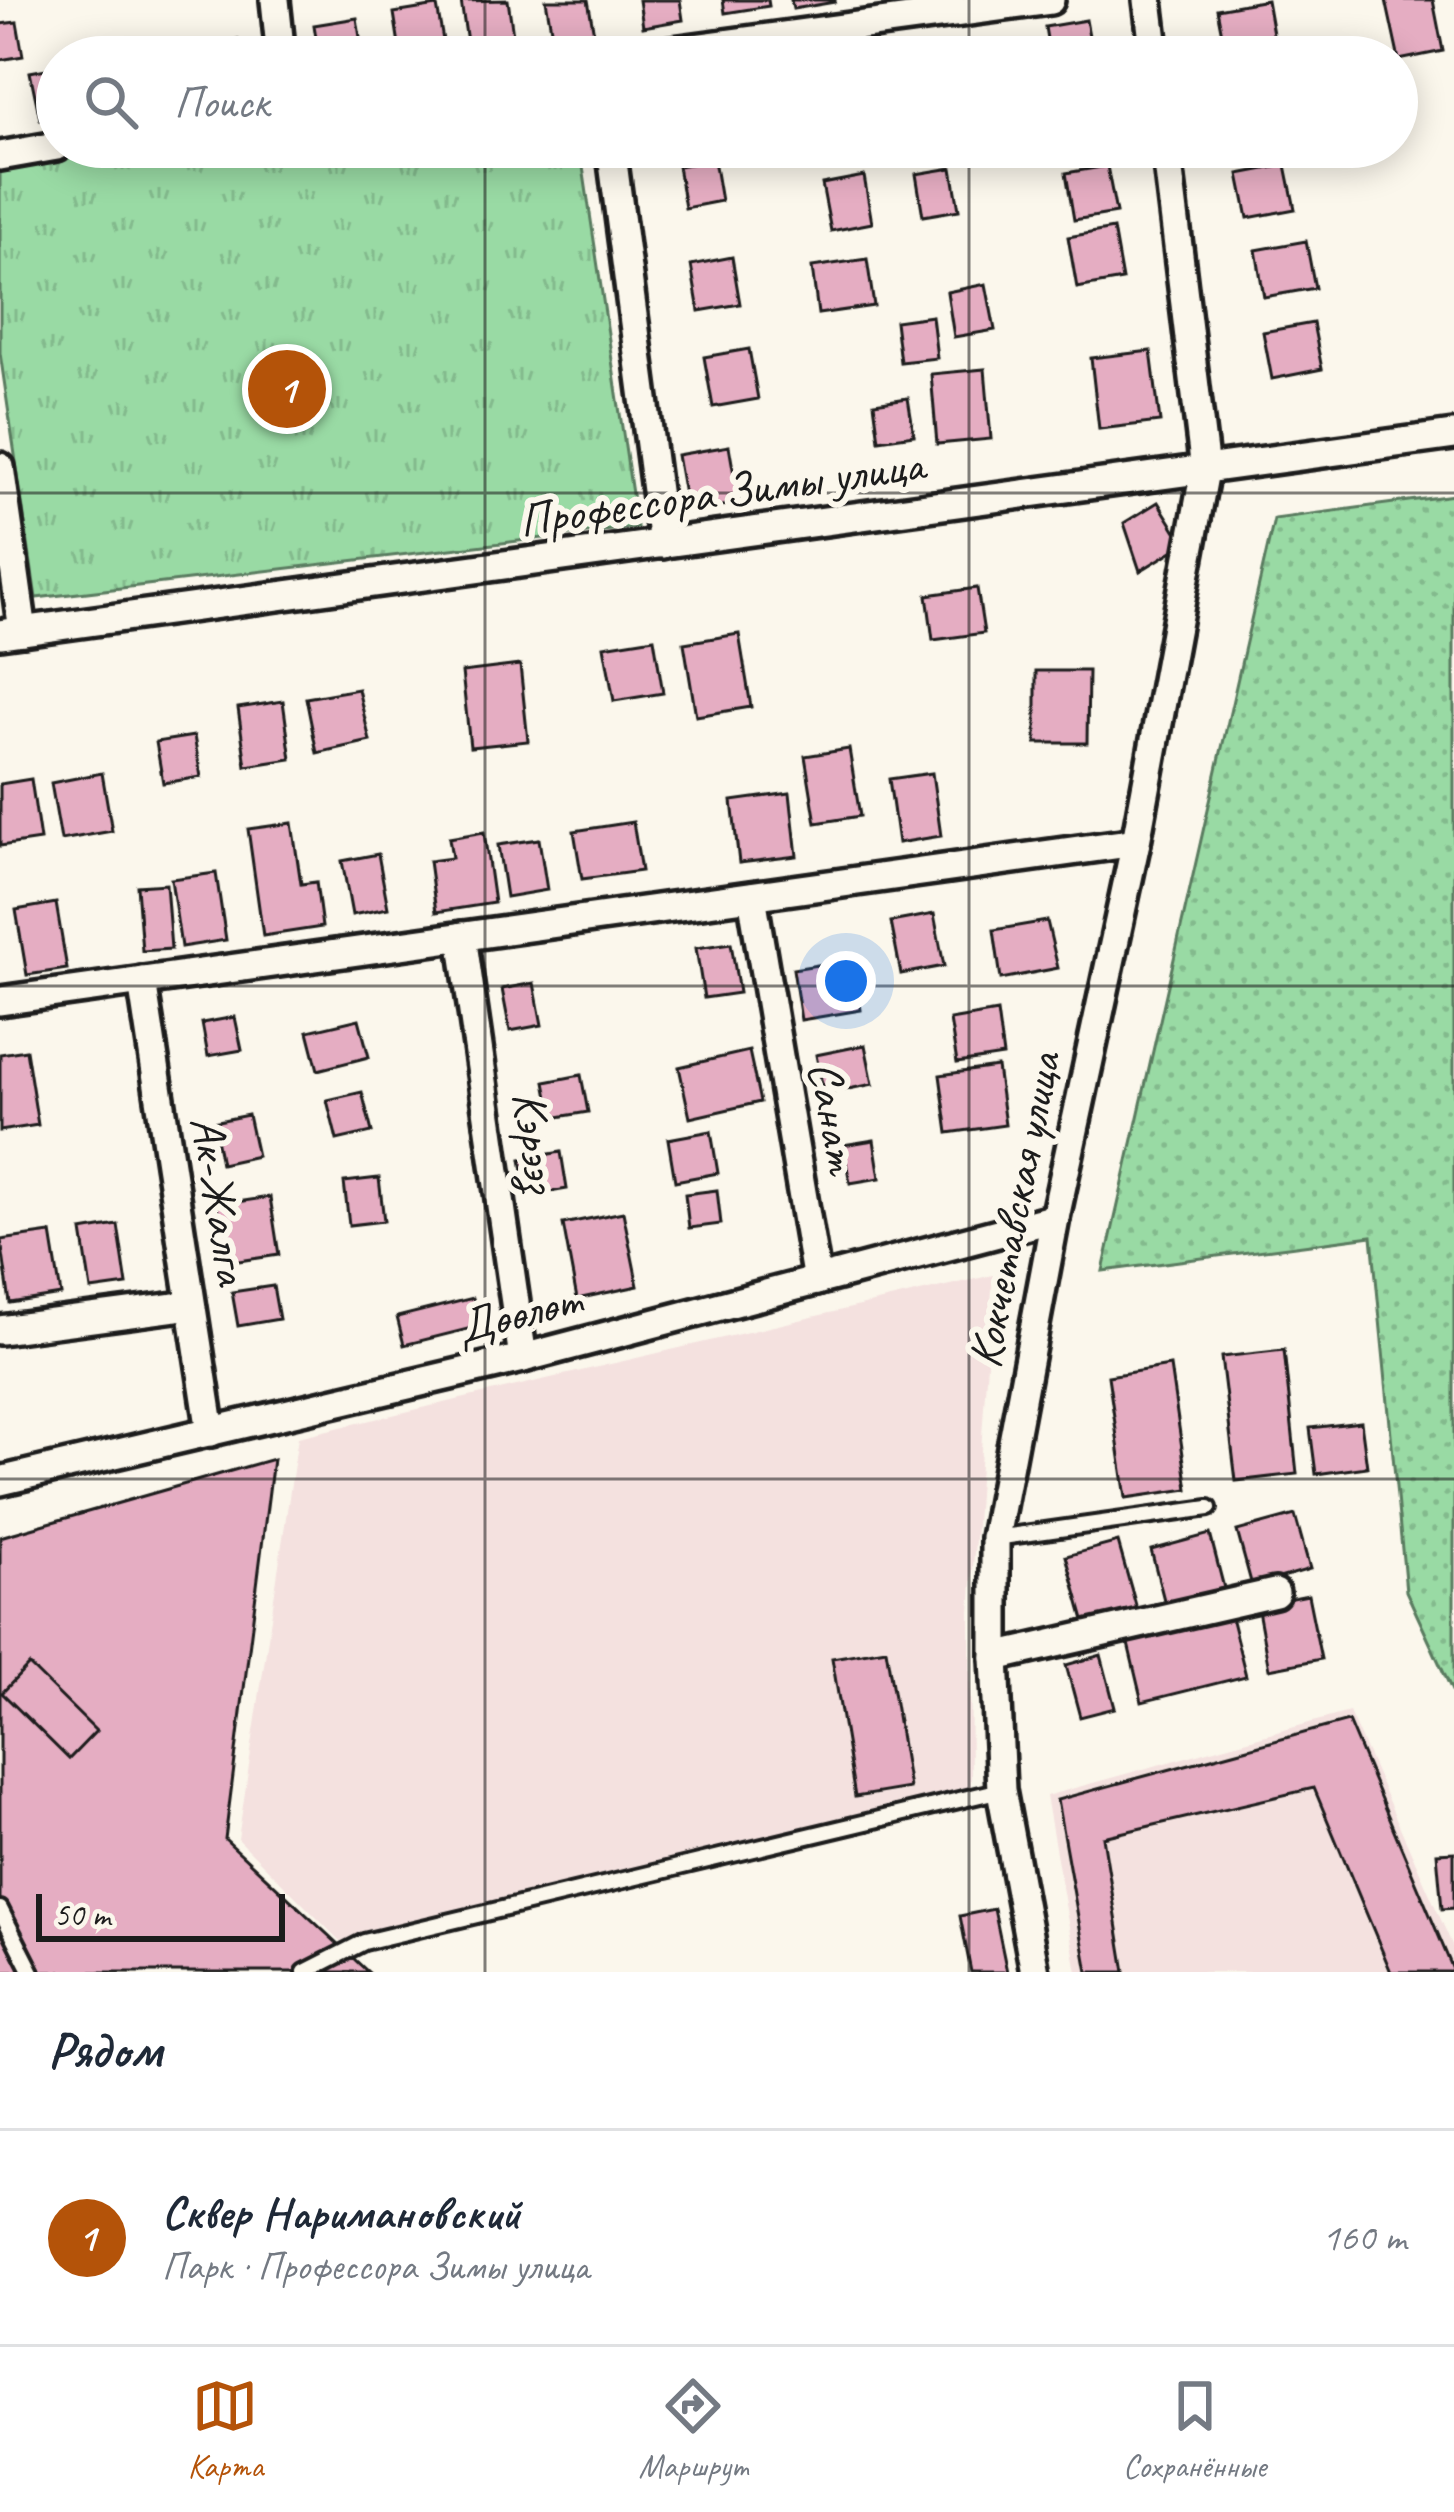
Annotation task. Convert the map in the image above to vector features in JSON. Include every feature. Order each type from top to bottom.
[{"type":"street","points":[[275,0],[279,36]]},
{"type":"street","points":[[783,36],[1050,0]]},
{"type":"street","points":[[1148,0],[1152,36]]},
{"type":"street","points":[[0,156],[36,150]]},
{"type":"street","points":[[614,168],[663,544]]},
{"type":"street","name":"Кокчетавская улица","points":[[1035,1972],[1001,1790],[995,1538],[1055,1218],[1136,842],[1205,470],[1169,168]]},
{"type":"street","name":"Профессора Зимы улица","points":[[11,632],[1454,435]]},
{"type":"street","points":[[0,467],[11,632]]},
{"type":"street","points":[[0,1001],[1136,842]]},
{"type":"street","name":"Санат","points":[[752,896],[817,1281]]},
{"type":"street","name":"Кэрээз","points":[[461,936],[523,1358]]},
{"type":"street","name":"Ак-Жалга","points":[[142,981],[211,1432]]},
{"type":"street","name":"Дөөлөт","points":[[0,1481],[523,1358],[1055,1218]]},
{"type":"street","points":[[0,1330],[191,1305]]},
{"type":"street","points":[[995,1657],[1275,1593]]},
{"type":"lane","points":[[995,1538],[1209,1508]]},
{"type":"lane","points":[[305,1972],[364,1942],[1001,1790]]},
{"type":"lane","points":[[0,1910],[32,1972]]},
{"type":"shaded area","points":[[993,1275],[970,1612],[971,1797],[340,1941],[238,1839],[298,1437]]},
{"type":"shaded area","points":[[1349,1712],[1454,1949],[1454,1972],[1077,1972],[1046,1796]]},
{"type":"green space","points":[[36,163],[36,168],[583,168],[637,527],[36,598],[0,353],[0,169]]},
{"type":"green space","points":[[1454,495],[1454,1695],[1406,1591],[1372,1236],[1103,1271],[1274,519]]},
{"type":"building","points":[[508,0],[513,36],[466,36],[461,1]]},
{"type":"building","points":[[546,0],[588,0],[594,34],[552,36]]},
{"type":"building","points":[[639,0],[680,0],[683,20],[643,27]]},
{"type":"building","points":[[723,0],[768,0],[769,6],[725,13]]},
{"type":"building","points":[[791,0],[835,0],[835,2],[793,9]]},
{"type":"building","points":[[1267,0],[1273,36],[1222,36],[1217,9]]},
{"type":"building","points":[[1386,0],[1433,0],[1443,51],[1418,56],[1418,36],[1394,36]]},
{"type":"building","points":[[437,6],[442,36],[398,36],[394,13]]},
{"type":"building","points":[[357,18],[360,36],[316,36],[314,25]]},
{"type":"building","points":[[1086,20],[1089,36],[1046,36],[1045,27]]},
{"type":"building","points":[[17,22],[23,56],[0,60],[0,24]]},
{"type":"building","points":[[678,168],[715,168],[721,201],[685,208]]},
{"type":"building","points":[[952,168],[959,210],[923,216],[916,174]]},
{"type":"building","points":[[1107,168],[1116,213],[1074,220],[1066,173]]},
{"type":"building","points":[[1287,168],[1295,209],[1248,218],[1239,174]]},
{"type":"building","points":[[864,176],[872,223],[831,231],[822,184]]},
{"type":"building","points":[[1113,229],[1122,280],[1077,288],[1068,237]]},
{"type":"building","points":[[1306,241],[1315,288],[1264,297],[1256,250]]},
{"type":"building","points":[[732,257],[740,304],[699,311],[691,265]]},
{"type":"building","points":[[867,259],[874,306],[818,314],[812,267]]},
{"type":"building","points":[[986,284],[995,330],[954,337],[947,292]]},
{"type":"building","points":[[932,316],[937,358],[900,362],[895,321]]},
{"type":"building","points":[[1313,323],[1322,369],[1272,379],[1263,332]]},
{"type":"building","points":[[749,349],[758,399],[713,407],[704,357]]},
{"type":"building","points":[[1151,351],[1160,422],[1099,429],[1091,358]]},
{"type":"building","points":[[985,369],[991,439],[937,444],[931,374]]},
{"type":"building","points":[[908,398],[914,435],[879,440],[874,403]]},
{"type":"building","points":[[729,446],[739,503],[687,512],[677,455]]},
{"type":"building","points":[[1158,502],[1184,544],[1140,571],[1124,523]]},
{"type":"building","points":[[977,588],[984,633],[933,640],[927,595]]},
{"type":"building","points":[[739,634],[751,707],[696,716],[684,643]]},
{"type":"building","points":[[654,638],[663,693],[614,701],[604,646]]},
{"type":"building","points":[[520,665],[528,741],[470,747],[462,672]]},
{"type":"building","points":[[1036,671],[1088,671],[1087,743],[1036,743]]},
{"type":"building","points":[[358,689],[370,741],[317,753],[306,698]]},
{"type":"building","points":[[283,701],[291,759],[246,766],[238,708]]},
{"type":"building","points":[[194,736],[201,777],[163,783],[156,742]]},
{"type":"building","points":[[849,749],[860,816],[816,823],[805,756]]},
{"type":"building","points":[[102,773],[112,831],[61,840],[51,783]]},
{"type":"building","points":[[932,773],[941,836],[898,843],[889,779]]},
{"type":"building","points":[[31,779],[40,840],[0,846],[0,784]]},
{"type":"building","points":[[790,793],[797,856],[739,863],[732,801]]},
{"type":"building","points":[[633,822],[641,871],[582,879],[574,831]]},
{"type":"building","points":[[292,823],[301,884],[316,882],[322,927],[263,936],[248,829]]},
{"type":"building","points":[[484,832],[494,903],[436,912],[429,861],[452,858],[449,838]]},
{"type":"building","points":[[539,839],[547,890],[506,897],[498,845]]},
{"type":"building","points":[[378,854],[388,908],[352,915],[342,861]]},
{"type":"building","points":[[216,873],[226,940],[181,947],[171,879]]},
{"type":"building","points":[[166,884],[171,949],[142,951],[137,886]]},
{"type":"building","points":[[56,903],[67,969],[27,975],[16,910]]},
{"type":"building","points":[[934,914],[944,966],[901,974],[891,922]]},
{"type":"building","points":[[1047,921],[1058,968],[1001,979],[994,930]]},
{"type":"building","points":[[731,943],[739,993],[704,998],[696,948]]},
{"type":"building","points":[[854,959],[861,1010],[801,1020],[793,969]]},
{"type":"building","points":[[534,983],[542,1025],[510,1031],[502,989]]},
{"type":"building","points":[[997,1012],[1003,1056],[957,1063],[950,1020]]},
{"type":"building","points":[[235,1017],[242,1050],[208,1056],[202,1023]]},
{"type":"building","points":[[359,1019],[369,1057],[318,1070],[308,1031]]},
{"type":"building","points":[[865,1045],[873,1084],[824,1094],[816,1055]]},
{"type":"building","points":[[26,1050],[38,1125],[0,1131],[0,1054]]},
{"type":"building","points":[[749,1051],[760,1102],[690,1118],[679,1067]]},
{"type":"building","points":[[997,1067],[1005,1125],[948,1133],[940,1075]]},
{"type":"building","points":[[581,1075],[588,1112],[552,1118],[545,1082]]},
{"type":"building","points":[[362,1092],[372,1132],[337,1140],[327,1100]]},
{"type":"building","points":[[248,1115],[257,1156],[221,1164],[213,1122]]},
{"type":"building","points":[[711,1131],[718,1173],[675,1181],[668,1139]]},
{"type":"building","points":[[874,1140],[880,1178],[850,1183],[843,1145]]},
{"type":"building","points":[[561,1152],[567,1189],[527,1196],[521,1159]]},
{"type":"building","points":[[379,1178],[384,1221],[349,1225],[344,1182]]},
{"type":"building","points":[[717,1190],[721,1224],[689,1228],[685,1194]]},
{"type":"building","points":[[270,1197],[279,1255],[225,1263],[217,1205]]},
{"type":"building","points":[[623,1212],[638,1286],[577,1299],[563,1224]]},
{"type":"building","points":[[118,1225],[127,1285],[91,1290],[82,1231]]},
{"type":"building","points":[[51,1233],[61,1295],[10,1303],[1,1240]]},
{"type":"building","points":[[273,1286],[279,1319],[238,1326],[232,1292]]},
{"type":"building","points":[[473,1298],[480,1326],[404,1345],[397,1317]]},
{"type":"building","points":[[1284,1350],[1297,1474],[1236,1481],[1221,1357]]},
{"type":"building","points":[[1170,1366],[1188,1489],[1126,1498],[1108,1376]]},
{"type":"building","points":[[1361,1422],[1367,1467],[1316,1474],[1310,1428]]},
{"type":"building","points":[[273,1459],[225,1839],[368,1972],[0,1972],[0,1537]]},
{"type":"building","points":[[1295,1515],[1310,1569],[1252,1586],[1237,1531]]},
{"type":"building","points":[[1210,1534],[1224,1588],[1165,1604],[1151,1550]]},
{"type":"building","points":[[1118,1542],[1137,1609],[1085,1624],[1066,1556]]},
{"type":"building","points":[[1308,1595],[1321,1659],[1269,1669],[1257,1605]]},
{"type":"building","points":[[1229,1609],[1246,1676],[1142,1702],[1126,1635]]},
{"type":"building","points":[[886,1649],[909,1788],[855,1797],[832,1658]]},
{"type":"building","points":[[1101,1655],[1115,1708],[1080,1717],[1066,1665]]},
{"type":"building","points":[[29,1665],[96,1731],[69,1759],[2,1693]]},
{"type":"building","points":[[1348,1721],[1454,1972],[1391,1972],[1314,1788],[1103,1837],[1125,1972],[1088,1972],[1057,1800]]},
{"type":"building","points":[[1454,1852],[1454,1908],[1442,1909],[1437,1853]]},
{"type":"building","points":[[994,1909],[1007,1972],[971,1972],[960,1916]]},
{"type":"place","name":"Сквер Наримановский","points":[[287,389]]}]
